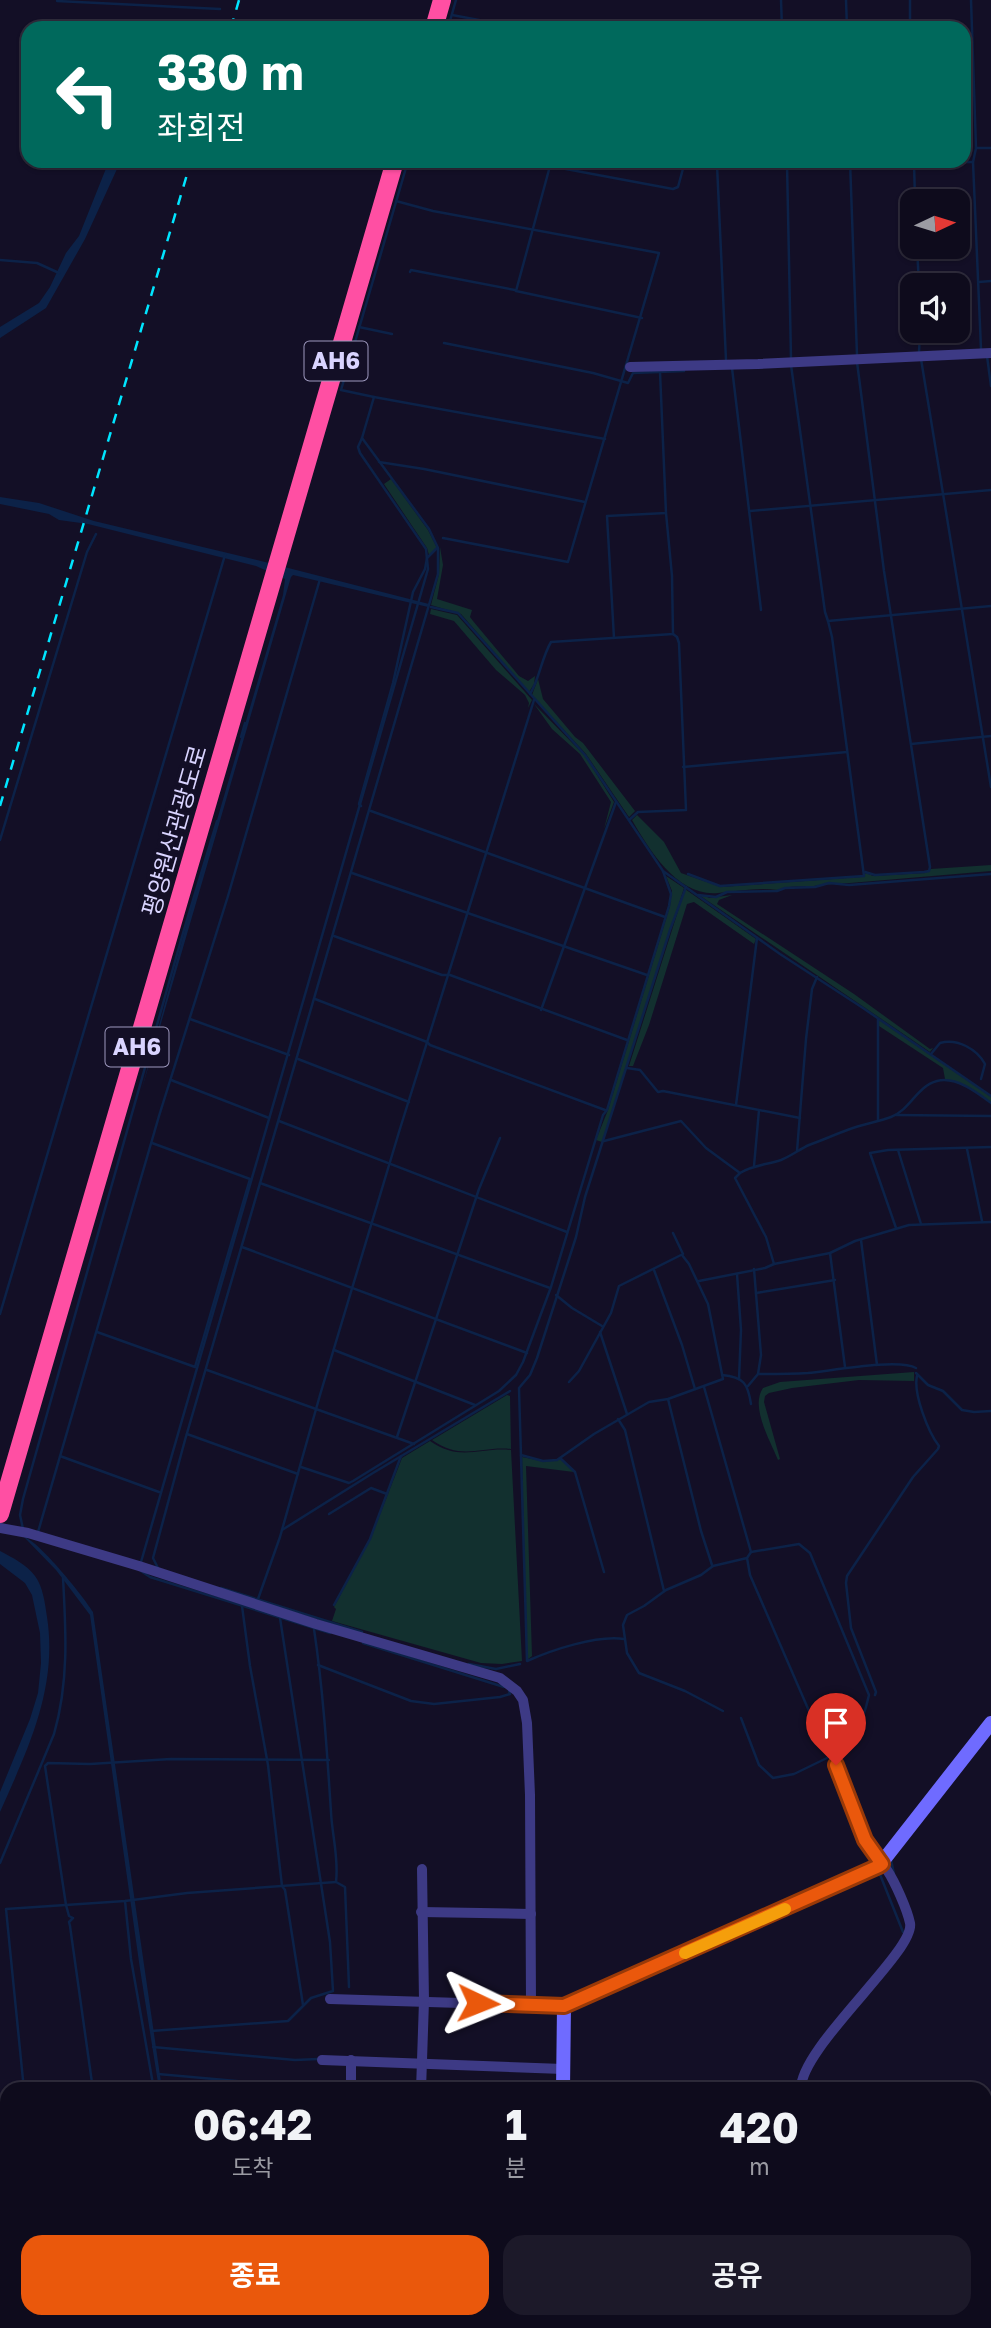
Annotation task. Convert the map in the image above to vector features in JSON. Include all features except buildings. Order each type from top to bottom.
[{"type":"highway","points":[[428,21],[434,0]]},
{"type":"highway","points":[[436,21],[442,0]]},
{"type":"highway","points":[[275,558],[385,168]]},
{"type":"highway","name":"평양원산관광도로","points":[[0,1514],[275,558],[393,168]]},
{"type":"highway","points":[[0,1474],[270,578]]},
{"type":"street","points":[[630,367],[991,353]]},
{"type":"street","points":[[0,1528],[28,1533],[139,1566],[500,1678],[510,1684],[523,1700],[527,1723],[531,2005]]},
{"type":"street","points":[[330,1999],[564,2006],[882,1864],[991,1723]]},
{"type":"street","points":[[802,2082],[804,2071],[909,1934],[911,1925],[892,1878],[865,1840],[836,1765]]},
{"type":"street","points":[[421,2082],[424,2001],[422,1869]]},
{"type":"street","points":[[421,1912],[531,1914]]},
{"type":"street","points":[[563,2082],[564,2006]]},
{"type":"street","points":[[322,2060],[563,2069]]},
{"type":"street","points":[[351,2060],[351,2082]]},
{"type":"green space","points":[[391,479],[428,530],[437,548],[429,555],[384,484]]},
{"type":"green space","points":[[440,547],[443,565],[437,599],[472,610],[470,617],[519,676],[528,681],[535,676],[529,692],[461,614],[431,605],[439,574]]},
{"type":"green space","points":[[431,609],[457,615],[532,700],[528,708],[525,695],[496,670],[454,621],[430,614]]},
{"type":"green space","points":[[538,679],[543,699],[583,743],[635,811],[629,817],[586,754],[532,695]]},
{"type":"green space","points":[[534,704],[585,756],[614,802],[604,829],[611,802],[580,754],[552,729]]},
{"type":"green space","points":[[637,815],[664,842],[681,873],[721,887],[861,877],[866,873],[873,876],[925,873],[931,869],[991,865],[991,871],[778,890],[704,892],[690,888],[667,870],[632,820]]},
{"type":"green space","points":[[666,876],[684,888],[602,1142],[596,1140],[608,1110],[670,906],[672,891]]},
{"type":"green space","points":[[685,889],[756,939],[754,944],[694,902],[687,904],[649,1025],[633,1066],[629,1066]]},
{"type":"green space","points":[[699,895],[709,898],[732,895],[719,900],[717,904],[854,994],[930,1049],[933,1048],[930,1052]]},
{"type":"green space","points":[[879,1020],[986,1093],[991,1097],[991,1102],[969,1087],[945,1079],[943,1068],[879,1026]]},
{"type":"green space","points":[[914,1372],[914,1381],[859,1380],[769,1393],[764,1402],[780,1459],[778,1460],[760,1414],[759,1404],[763,1388],[780,1382]]},
{"type":"green space","points":[[507,1395],[510,1396],[511,1449],[452,1450],[432,1440]]},
{"type":"green space","points":[[430,1441],[451,1451],[460,1452],[511,1450],[522,1661],[481,1663],[332,1621],[336,1609],[334,1607],[370,1540],[402,1458]]},
{"type":"green space","points":[[522,1457],[543,1461],[560,1459],[574,1472],[526,1466],[532,1656],[527,1660]]},
{"type":"water","points":[[106,168],[117,168],[85,239],[46,308],[0,338],[0,327],[39,303],[66,253],[79,236]]},
{"type":"water","points":[[0,497],[39,503],[94,521],[429,604],[428,607],[293,575],[291,577],[141,1092],[185,929],[283,595],[285,579],[256,566],[0,504]]},
{"type":"water","points":[[24,1537],[40,1548],[93,1612],[161,2082],[158,2082],[140,1969],[90,1615],[56,1570]]},
{"type":"water","points":[[0,1551],[23,1565],[38,1580],[47,1617],[49,1643],[48,1669],[38,1718],[0,1812],[0,1792],[30,1719],[38,1693],[41,1663],[40,1633],[32,1595],[25,1583],[0,1564]]},
{"type":"waterway","points":[[450,21],[456,0]]},
{"type":"waterway","points":[[781,0],[782,21]]},
{"type":"waterway","points":[[846,0],[847,21]]},
{"type":"waterway","points":[[910,0],[910,21]]},
{"type":"waterway","points":[[971,0],[976,148],[973,162],[981,349]]},
{"type":"waterway","points":[[57,1],[220,9]]},
{"type":"waterway","points":[[452,15],[484,21]]},
{"type":"waterway","points":[[976,148],[991,148]]},
{"type":"waterway","points":[[158,1568],[153,1558],[185,1440],[438,574],[438,548],[429,529],[362,438],[374,397],[341,390],[406,168]]},
{"type":"waterway","points":[[549,168],[516,291],[642,318]]},
{"type":"waterway","points":[[560,168],[673,189],[678,187],[683,168]]},
{"type":"waterway","points":[[717,168],[726,360]]},
{"type":"waterway","points":[[787,168],[791,358]]},
{"type":"waterway","points":[[850,168],[857,355]]},
{"type":"waterway","points":[[914,168],[915,189]]},
{"type":"waterway","points":[[396,201],[433,211],[659,253],[568,562],[443,538]]},
{"type":"waterway","points":[[918,259],[918,273]]},
{"type":"waterway","points":[[0,260],[37,263],[59,273]]},
{"type":"waterway","points":[[410,272],[411,270],[515,290]]},
{"type":"waterway","points":[[979,282],[991,281]]},
{"type":"waterway","points":[[359,327],[392,334]]},
{"type":"waterway","points":[[444,343],[593,373],[628,383],[633,373],[684,371]]},
{"type":"waterway","points":[[919,343],[919,352]]},
{"type":"waterway","points":[[987,356],[991,386]]},
{"type":"waterway","points":[[921,359],[991,787]]},
{"type":"waterway","points":[[857,362],[884,571],[930,867],[929,871],[924,872],[875,875],[865,872]]},
{"type":"waterway","points":[[791,365],[828,621]]},
{"type":"waterway","points":[[732,368],[761,610]]},
{"type":"waterway","points":[[614,638],[607,516],[666,513],[660,372]]},
{"type":"waterway","points":[[374,397],[605,439]]},
{"type":"waterway","points":[[141,1562],[428,569],[426,549],[360,453],[358,447],[362,438]]},
{"type":"waterway","points":[[379,462],[585,502]]},
{"type":"waterway","points":[[750,511],[991,490]]},
{"type":"waterway","points":[[530,694],[551,642],[673,634],[672,576],[666,513]]},
{"type":"waterway","points":[[0,840],[87,552],[96,534]]},
{"type":"waterway","points":[[361,806],[359,804],[393,683],[413,592],[425,569],[427,558],[437,548]]},
{"type":"waterway","points":[[0,1314],[225,555]]},
{"type":"waterway","points":[[38,1532],[320,579]]},
{"type":"waterway","points":[[688,874],[720,886],[864,876],[828,621],[991,606]]},
{"type":"waterway","points":[[431,607],[458,613],[585,755],[663,871],[780,954],[991,1096]]},
{"type":"waterway","points":[[629,820],[638,812],[686,810],[679,643],[673,634]]},
{"type":"waterway","points":[[258,1599],[280,1537],[399,1132],[534,700]]},
{"type":"waterway","points":[[241,737],[245,723]]},
{"type":"waterway","points":[[911,744],[991,736]]},
{"type":"waterway","points":[[683,767],[847,752]]},
{"type":"waterway","points":[[541,1010],[616,802]]},
{"type":"waterway","points":[[371,811],[665,917]]},
{"type":"waterway","points":[[23,1529],[20,1515],[23,1499],[217,821]]},
{"type":"waterway","points":[[301,1467],[349,1483],[499,1391],[516,1375],[551,1287],[669,906],[671,894],[663,871]]},
{"type":"waterway","points":[[352,873],[647,975]]},
{"type":"waterway","points":[[698,895],[716,897],[727,892],[777,891],[829,883],[849,885],[991,874]]},
{"type":"waterway","points":[[624,1639],[588,1641],[527,1661],[519,1388],[530,1375],[537,1358],[576,1237],[585,1197],[686,887]]},
{"type":"waterway","points":[[334,936],[627,1040]]},
{"type":"waterway","points":[[736,1105],[757,938]]},
{"type":"waterway","points":[[797,1151],[806,1039],[812,989],[817,977]]},
{"type":"waterway","points":[[315,999],[605,1110]]},
{"type":"waterway","points":[[190,1019],[289,1055]]},
{"type":"waterway","points":[[878,1019],[878,1120]]},
{"type":"waterway","points":[[931,1054],[940,1043],[960,1043],[977,1054],[985,1064],[981,1079]]},
{"type":"waterway","points":[[298,1059],[409,1102]]},
{"type":"waterway","points":[[627,1068],[640,1070],[658,1092],[800,1118]]},
{"type":"waterway","points":[[171,1080],[269,1118]]},
{"type":"waterway","points":[[604,1141],[681,1121],[706,1148],[740,1173],[781,1160],[809,1145],[855,1127],[898,1114],[924,1088],[937,1081],[959,1083],[991,1103]]},
{"type":"waterway","points":[[754,1166],[759,1110]]},
{"type":"waterway","points":[[896,1115],[991,1116]]},
{"type":"waterway","points":[[279,1121],[567,1232]]},
{"type":"waterway","points":[[397,1437],[479,1189],[500,1138]]},
{"type":"waterway","points":[[97,1332],[195,1367],[250,1179],[152,1143]]},
{"type":"waterway","points":[[896,1228],[870,1153],[888,1150],[991,1147]]},
{"type":"waterway","points":[[967,1149],[982,1221]]},
{"type":"waterway","points":[[898,1150],[921,1224]]},
{"type":"waterway","points":[[699,1281],[774,1264],[766,1237],[735,1178],[740,1173]]},
{"type":"waterway","points":[[260,1183],[550,1288]]},
{"type":"waterway","points":[[774,1264],[830,1253],[855,1241],[909,1225],[991,1222]]},
{"type":"waterway","points":[[569,1382],[579,1371],[611,1313],[619,1286],[683,1254],[673,1233]]},
{"type":"waterway","points":[[861,1240],[877,1365]]},
{"type":"waterway","points":[[242,1247],[527,1353]]},
{"type":"waterway","points":[[830,1253],[845,1367]]},
{"type":"waterway","points":[[521,1455],[543,1461],[557,1460],[594,1434],[649,1402],[668,1399],[723,1379],[708,1304],[682,1255]]},
{"type":"waterway","points":[[748,1386],[758,1374],[761,1355],[754,1269]]},
{"type":"waterway","points":[[654,1270],[695,1389]]},
{"type":"waterway","points":[[737,1274],[741,1330],[739,1379]]},
{"type":"waterway","points":[[756,1293],[835,1280]]},
{"type":"waterway","points":[[556,1295],[602,1326]]},
{"type":"waterway","points":[[600,1332],[627,1414]]},
{"type":"waterway","points":[[334,1350],[475,1405]]},
{"type":"waterway","points":[[758,1374],[808,1373],[895,1364],[916,1368]]},
{"type":"waterway","points":[[207,1370],[414,1444]]},
{"type":"waterway","points":[[916,1373],[928,1385],[943,1391],[962,1410],[991,1411]]},
{"type":"waterway","points":[[722,1375],[744,1383],[751,1404]]},
{"type":"waterway","points":[[875,1695],[851,1628],[846,1583],[847,1576],[913,1477],[938,1449],[919,1402],[917,1376]]},
{"type":"waterway","points":[[704,1387],[751,1552]]},
{"type":"waterway","points":[[282,1530],[510,1391]]},
{"type":"waterway","points":[[668,1399],[712,1565]]},
{"type":"waterway","points":[[618,1419],[625,1430],[664,1591]]},
{"type":"waterway","points":[[187,1434],[298,1474]]},
{"type":"waterway","points":[[60,1456],[159,1492]]},
{"type":"waterway","points":[[334,1605],[370,1539],[401,1456]]},
{"type":"waterway","points":[[560,1458],[575,1472],[604,1572]]},
{"type":"waterway","points":[[329,1514],[371,1488],[387,1494]]},
{"type":"waterway","points":[[723,1711],[685,1691],[639,1673],[627,1653],[623,1625],[627,1615],[666,1590],[701,1575],[713,1566],[747,1558],[751,1552],[799,1544],[810,1553],[869,1695],[864,1713],[851,1739],[845,1747],[829,1757],[750,1575],[747,1558]]},
{"type":"waterway","points":[[141,1571],[150,1577],[330,1633]]},
{"type":"waterway","points":[[0,1863],[54,1734],[59,1715],[65,1656],[63,1578]]},
{"type":"waterway","points":[[221,1588],[362,1632]]},
{"type":"waterway","points":[[242,1606],[268,1765],[282,1886],[285,1890],[303,2005]]},
{"type":"waterway","points":[[151,2031],[288,2021],[311,1998],[333,1991],[330,1942],[280,1618]]},
{"type":"waterway","points":[[314,1629],[336,1855],[336,1882],[345,1887],[349,1987]]},
{"type":"waterway","points":[[363,1643],[504,1687]]},
{"type":"waterway","points":[[469,1664],[496,1669],[520,1664]]},
{"type":"waterway","points":[[318,1665],[411,1701],[434,1704],[500,1697],[510,1694],[509,1691]]},
{"type":"waterway","points":[[741,1718],[759,1765],[773,1778],[794,1774],[829,1757]]},
{"type":"waterway","points":[[92,2082],[69,1922],[73,1918],[69,1916],[66,1905],[45,1766],[48,1763],[90,1764],[171,1759],[329,1760]]},
{"type":"waterway","points":[[831,1770],[839,1786]]},
{"type":"waterway","points":[[891,1860],[894,1874]]},
{"type":"waterway","points":[[879,1872],[903,1932]]},
{"type":"waterway","points":[[23,2082],[6,1909],[336,1882]]},
{"type":"waterway","points":[[125,1901],[131,1959],[153,2082]]},
{"type":"waterway","points":[[153,2047],[295,2060],[318,2059]]},
{"type":"waterway","points":[[158,2074],[248,2082]]},
{"type":"railway","points":[[233,21],[239,0]]},
{"type":"railway","points":[[0,806],[189,168]]},
{"type":"slow traffic","points":[[685,1953],[785,1909]]},
{"type":"route","points":[[478,2003],[564,2006],[879,1866],[882,1864],[865,1840],[836,1765]]}]
